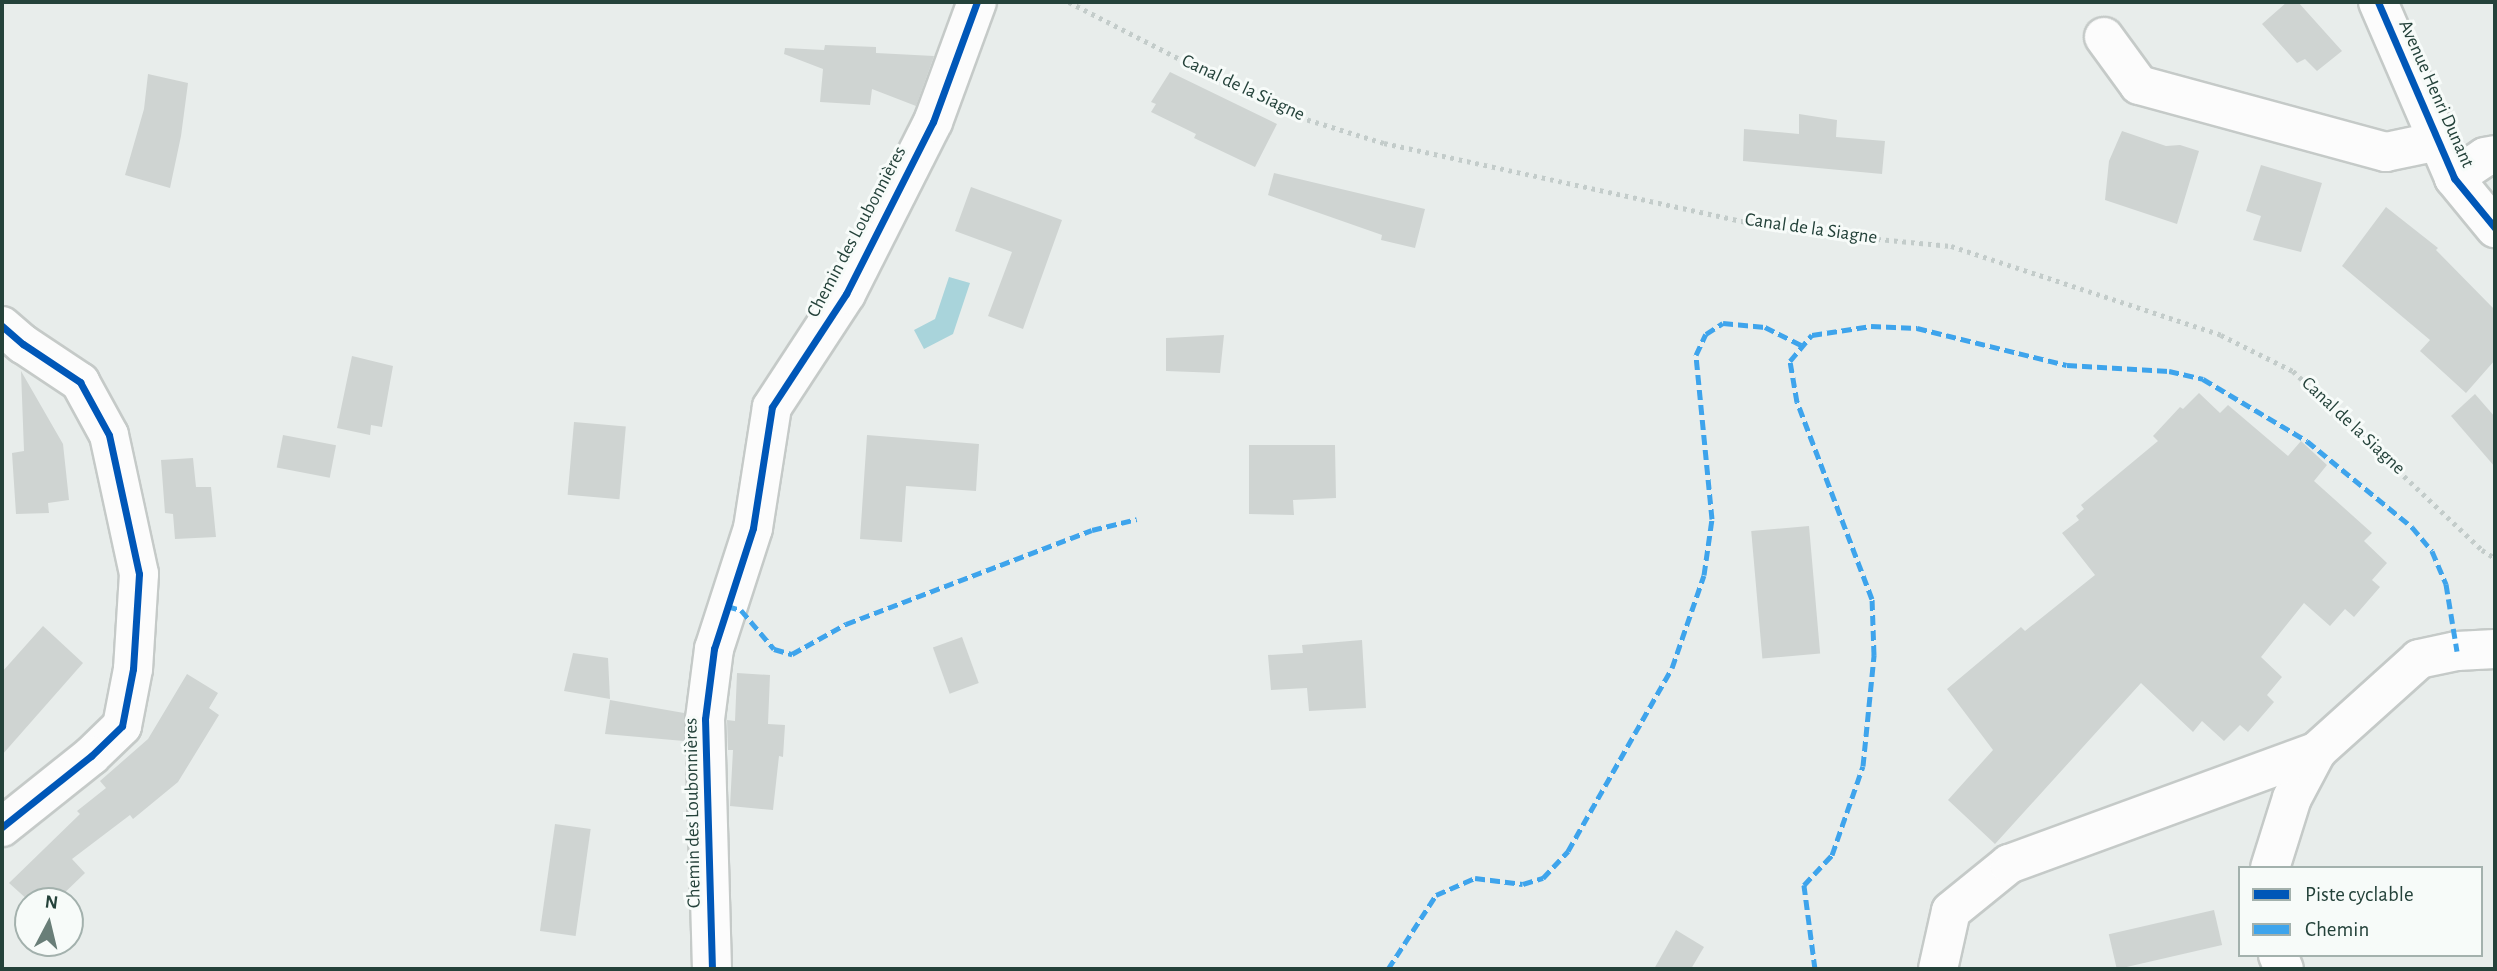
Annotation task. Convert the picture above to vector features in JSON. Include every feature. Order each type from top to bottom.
[{"type":"street","name":"Chemin des Loubonnières","points":[[712,969],[705,719],[714,649],[752,527],[772,407],[846,294],[927,134],[977,2]]},
{"type":"street","name":"Avenue Henri Dunant","points":[[2378,2],[2454,178],[2495,228]]},
{"type":"street","points":[[2104,37],[2139,85],[2386,152],[2438,141]]},
{"type":"street","points":[[2454,178],[2485,157],[2495,155]]},
{"type":"street","points":[[2,326],[23,344],[80,382],[109,435],[139,574],[133,668],[122,726],[90,756],[2,827]]},
{"type":"street","points":[[2271,866],[2292,798],[2317,751],[2419,659],[2457,651],[2495,649]]},
{"type":"street","points":[[1938,969],[1951,911],[2009,864],[2317,751]]},
{"type":"water","points":[[949,277],[970,283],[953,334],[924,349],[914,330],[935,319]]},
{"type":"building","points":[[2287,2],[2298,2],[2342,51],[2317,71],[2305,59],[2297,63],[2262,24]]},
{"type":"building","points":[[825,45],[876,47],[876,53],[934,56],[916,106],[872,89],[870,105],[820,102],[823,69],[784,54],[785,48],[824,50]]},
{"type":"building","points":[[1170,72],[1277,124],[1255,167],[1194,138],[1196,134],[1151,112],[1156,104],[1151,102]]},
{"type":"building","points":[[148,74],[188,83],[170,188],[125,175],[144,109]]},
{"type":"building","points":[[1799,114],[1837,120],[1836,137],[1885,141],[1882,174],[1743,161],[1744,129],[1799,134]]},
{"type":"building","points":[[2122,131],[2166,146],[2180,145],[2199,151],[2177,224],[2105,200],[2109,161]]},
{"type":"building","points":[[2261,165],[2322,183],[2301,252],[2253,240],[2261,216],[2246,211]]},
{"type":"building","points":[[1274,173],[1425,209],[1415,248],[1381,240],[1382,235],[1268,195]]},
{"type":"building","points":[[971,187],[1062,220],[1023,329],[988,316],[1012,252],[955,231]]},
{"type":"building","points":[[2386,207],[2438,248],[2436,250],[2495,310],[2495,360],[2466,393],[2420,351],[2430,340],[2342,266]]},
{"type":"building","points":[[1224,335],[1220,373],[1166,371],[1166,338]]},
{"type":"building","points":[[352,356],[393,366],[382,427],[371,425],[370,435],[337,428]]},
{"type":"building","points":[[21,371],[63,444],[69,500],[48,503],[49,513],[16,514],[12,453],[24,451]]},
{"type":"building","points":[[2199,393],[2220,413],[2228,405],[2288,456],[2301,441],[2327,465],[2314,481],[2372,533],[2364,541],[2387,563],[2372,580],[2380,587],[2354,617],[2345,609],[2330,626],[2304,603],[2261,657],[2282,677],[2267,695],[2274,702],[2248,732],[2240,725],[2224,741],[2202,721],[2193,732],[2141,683],[1995,844],[1948,800],[1993,750],[1947,689],[2021,627],[2025,631],[2095,575],[2062,533],[2079,520],[2076,516],[2084,509],[2081,505],[2158,441],[2153,436],[2180,407],[2183,409]]},
{"type":"building","points":[[2475,394],[2495,417],[2495,467],[2451,416]]},
{"type":"building","points":[[574,422],[626,427],[619,499],[568,495]]},
{"type":"building","points":[[283,435],[336,445],[330,478],[277,467]]},
{"type":"building","points":[[867,435],[979,444],[976,491],[906,486],[902,542],[860,539]]},
{"type":"building","points":[[1249,445],[1335,445],[1336,498],[1293,500],[1294,515],[1249,514]]},
{"type":"building","points":[[193,458],[196,487],[211,487],[216,537],[175,539],[173,514],[165,513],[161,460]]},
{"type":"building","points":[[1809,526],[1820,654],[1762,659],[1751,531]]},
{"type":"building","points":[[43,626],[83,663],[2,755],[2,672]]},
{"type":"building","points":[[962,637],[979,683],[950,694],[933,648]]},
{"type":"building","points":[[1362,640],[1366,708],[1309,711],[1307,688],[1271,690],[1268,655],[1303,653],[1302,645]]},
{"type":"building","points":[[573,653],[608,658],[610,699],[564,691]]},
{"type":"building","points":[[737,673],[770,675],[768,724],[785,725],[783,757],[779,756],[773,810],[730,806],[733,750],[728,750],[727,720],[735,721]]},
{"type":"building","points":[[187,674],[218,693],[209,708],[219,715],[178,782],[133,819],[130,815],[72,859],[85,873],[70,887],[14,888],[9,883],[80,814],[77,811],[106,788],[100,781],[148,739]]},
{"type":"building","points":[[610,700],[684,713],[684,741],[605,734]]},
{"type":"building","points":[[555,824],[591,829],[576,936],[540,931]]},
{"type":"building","points":[[2214,910],[2222,945],[2117,969],[2109,934]]},
{"type":"building","points":[[1676,930],[1704,947],[1691,969],[1654,969]]},
{"type":"marked path","points":[[1388,969],[1436,895],[1475,878],[1523,884],[1543,878],[1568,851],[1672,668],[1704,575],[1712,519],[1696,355],[1706,334],[1723,323],[1765,327],[1803,346]]},
{"type":"marked path","points":[[1815,969],[1804,885],[1832,855],[1863,766],[1874,655],[1872,599],[1797,402],[1790,361],[1812,335],[1871,326],[1917,328],[2067,365],[2169,371],[2203,379],[2307,441],[2412,527],[2432,551],[2446,584],[2457,651]]},
{"type":"marked path","points":[[727,606],[741,610],[774,649],[792,654],[846,624],[1092,530],[1137,519]]},
{"type":"cycle path","points":[[712,969],[705,719],[714,649],[753,528],[772,407],[846,294],[933,122],[977,2]]},
{"type":"cycle path","points":[[2378,2],[2454,178],[2495,228]]},
{"type":"cycle path","points":[[2,326],[23,344],[80,382],[109,435],[139,574],[133,669],[122,726],[91,756],[2,827]]}]
